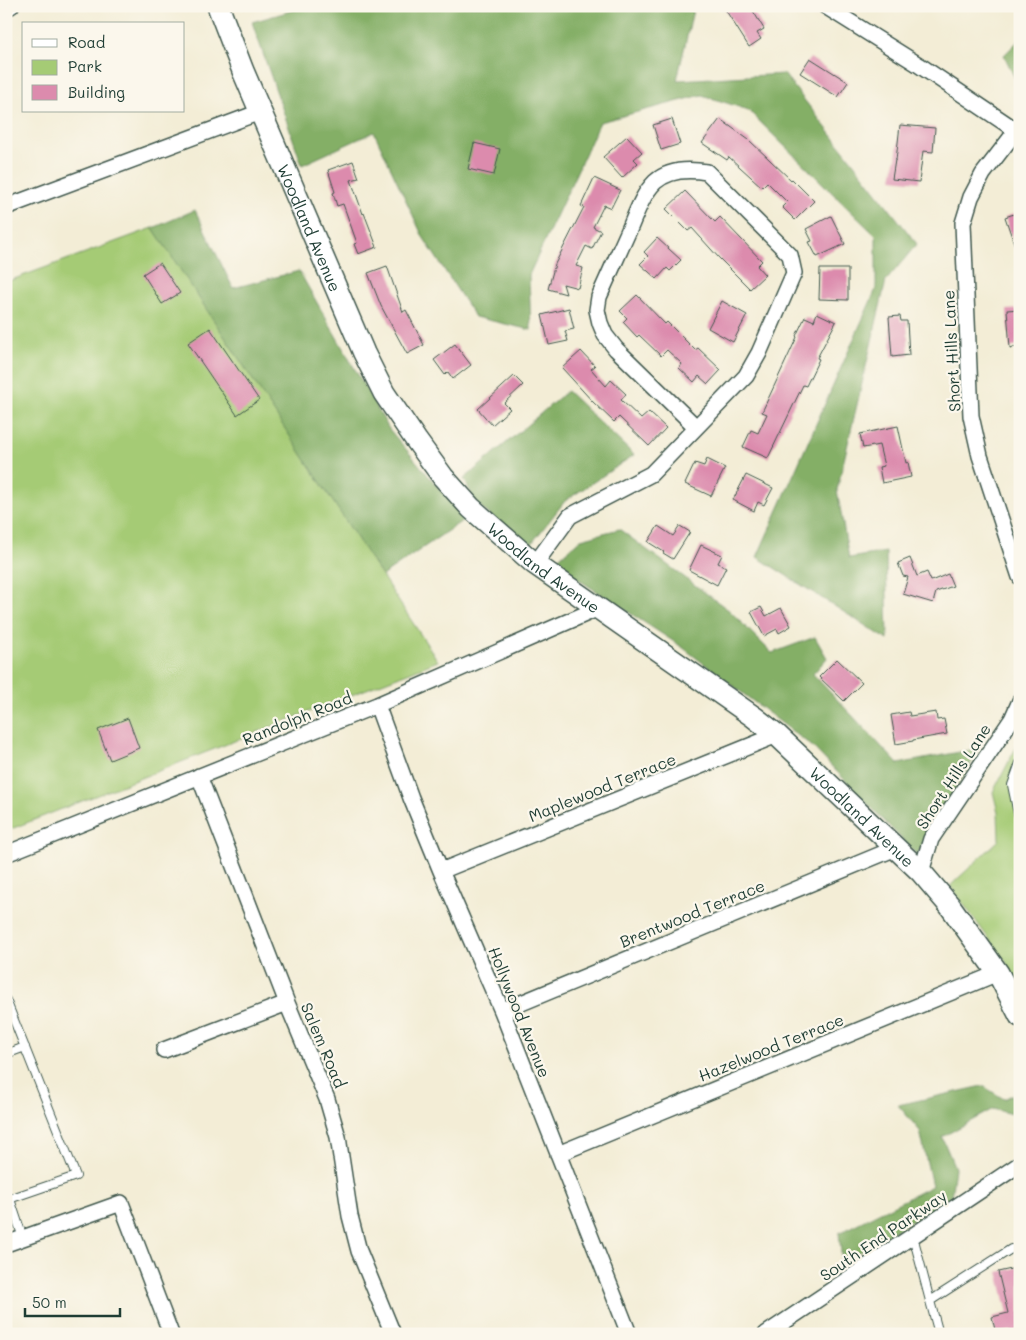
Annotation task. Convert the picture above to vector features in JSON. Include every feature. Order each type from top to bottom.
[{"type":"street","points":[[6,8],[11,6]]},
{"type":"street","name":"Woodland Avenue","points":[[218,6],[260,112],[364,353],[384,393],[443,477],[491,527],[535,564],[777,735],[921,872],[950,906],[998,973],[1020,1016]]},
{"type":"street","points":[[825,6],[1018,132]]},
{"type":"street","points":[[6,207],[260,112]]},
{"type":"street","name":"Short Hills Lane","points":[[1018,132],[983,174],[971,197],[963,223],[971,416],[980,456],[1020,577]]},
{"type":"street","points":[[535,564],[570,516],[651,474],[746,376],[759,353],[794,273],[790,255],[707,172],[693,169],[668,175],[656,182],[644,197],[599,298],[597,310],[605,335],[616,350],[696,427]]},
{"type":"street","name":"Randolph Road","points":[[6,854],[377,705],[599,608]]},
{"type":"street","name":"Short Hills Lane","points":[[921,872],[931,840],[1012,719],[1020,702]]},
{"type":"street","name":"Hollywood Avenue","points":[[377,705],[411,798],[502,1011],[628,1334]]},
{"type":"street","name":"Maplewood Terrace","points":[[441,871],[777,735]]},
{"type":"street","name":"Salem Road","points":[[199,776],[287,1002],[328,1099],[338,1137],[350,1216],[359,1251],[393,1334]]},
{"type":"street","name":"Brentwood Terrace","points":[[502,1011],[896,848]]},
{"type":"street","name":"Hazelwood Terrace","points":[[558,1154],[998,973]]},
{"type":"street","points":[[164,1050],[287,1002]]},
{"type":"street","name":"South End Parkway","points":[[766,1334],[1020,1164]]},
{"type":"street","points":[[6,1244],[121,1203],[171,1334]]},
{"type":"lane","points":[[1020,763],[1012,785],[1020,816]]},
{"type":"lane","points":[[6,1000],[76,1176],[8,1199],[23,1238]]},
{"type":"lane","points":[[6,1054],[25,1047]]},
{"type":"lane","points":[[913,1236],[939,1334]]},
{"type":"lane","points":[[930,1301],[1011,1249],[1020,1251]]},
{"type":"green space","points":[[308,6],[694,6],[677,80],[784,74],[917,244],[886,281],[837,490],[849,558],[886,552],[888,640],[757,557],[876,289],[876,236],[748,110],[702,95],[600,122],[529,275],[531,330],[475,317],[423,237],[374,132],[302,165],[252,22]]},
{"type":"green space","points":[[1020,39],[1020,89],[1004,55]]},
{"type":"green space","points":[[195,210],[233,288],[299,271],[389,429],[465,519],[382,576],[153,228]]},
{"type":"green space","points":[[153,228],[438,661],[6,831],[6,282]]},
{"type":"green space","points":[[567,391],[634,455],[565,501],[528,548],[476,503],[464,479]]},
{"type":"green space","points":[[619,529],[730,611],[772,653],[815,637],[827,658],[813,674],[898,764],[980,748],[917,855],[813,747],[682,647],[553,563],[581,539]]},
{"type":"green space","points":[[1020,740],[1020,990],[1006,962],[950,886],[999,840],[998,812],[993,792]]},
{"type":"green space","points":[[983,1086],[1004,1099],[1020,1091],[1020,1146],[1015,1115],[993,1109],[942,1137],[955,1168],[951,1198],[842,1262],[839,1233],[932,1186],[920,1131],[898,1105]]},
{"type":"building","points":[[723,6],[750,6],[764,29],[757,33],[761,39],[749,47]]},
{"type":"building","points":[[810,58],[848,82],[838,97],[800,73]]},
{"type":"building","points":[[672,119],[680,144],[661,150],[653,125]]},
{"type":"building","points":[[720,119],[749,140],[814,201],[795,220],[782,207],[787,202],[767,182],[762,187],[729,157],[727,160],[702,143]]},
{"type":"building","points":[[900,125],[935,128],[933,152],[923,151],[919,182],[892,179]]},
{"type":"building","points":[[627,136],[642,152],[634,159],[638,163],[622,178],[603,157]]},
{"type":"building","points":[[474,143],[500,149],[494,175],[468,169]]},
{"type":"building","points":[[353,161],[359,178],[351,180],[377,247],[358,254],[354,244],[357,243],[343,204],[337,206],[328,170]]},
{"type":"building","points":[[594,178],[620,190],[611,208],[604,205],[593,227],[601,231],[592,249],[586,246],[576,266],[583,268],[578,288],[563,284],[566,294],[548,289],[555,264],[584,207],[581,206]]},
{"type":"building","points":[[685,191],[715,222],[720,217],[762,261],[757,266],[765,275],[750,289],[692,228],[688,231],[666,209]]},
{"type":"building","points":[[1020,212],[1020,255],[1018,255],[1005,217]]},
{"type":"building","points":[[831,216],[845,244],[817,257],[809,242],[812,241],[806,229]]},
{"type":"building","points":[[657,238],[681,260],[670,271],[667,268],[657,279],[640,264],[648,256],[644,252]]},
{"type":"building","points":[[160,263],[180,293],[162,304],[143,274]]},
{"type":"building","points":[[387,266],[403,312],[406,310],[424,345],[407,354],[381,306],[368,273]]},
{"type":"building","points":[[820,269],[848,269],[848,300],[819,299]]},
{"type":"building","points":[[637,295],[665,324],[667,322],[695,350],[698,348],[721,370],[708,384],[699,376],[694,382],[679,368],[682,364],[667,350],[661,356],[639,335],[637,337],[623,322],[627,318],[620,311]]},
{"type":"building","points":[[722,301],[747,315],[733,342],[708,328]]},
{"type":"building","points":[[569,308],[574,329],[565,331],[568,341],[549,345],[542,315]]},
{"type":"building","points":[[1020,309],[1020,345],[1010,348],[1007,310]]},
{"type":"building","points":[[817,313],[836,322],[817,358],[819,359],[806,386],[803,385],[768,458],[743,447],[751,430],[758,433],[767,414],[762,412],[805,317],[814,321]]},
{"type":"building","points":[[900,316],[901,321],[907,321],[909,355],[892,357],[889,317]]},
{"type":"building","points":[[210,328],[259,400],[237,415],[188,343]]},
{"type":"building","points":[[455,344],[471,365],[453,379],[448,372],[445,375],[434,360]]},
{"type":"building","points":[[581,351],[595,366],[591,369],[606,386],[611,380],[626,394],[621,400],[641,419],[649,412],[666,428],[649,446],[619,417],[614,422],[562,368]]},
{"type":"building","points":[[514,376],[523,385],[504,403],[510,409],[492,425],[478,409]]},
{"type":"building","points":[[898,426],[911,477],[882,483],[879,467],[884,466],[879,445],[863,448],[860,434]]},
{"type":"building","points":[[707,459],[725,468],[711,496],[685,484],[695,463],[704,466]]},
{"type":"building","points":[[746,475],[773,488],[764,505],[758,502],[754,511],[733,500]]},
{"type":"building","points":[[658,526],[673,536],[680,526],[690,532],[673,559],[648,542]]},
{"type":"building","points":[[701,545],[722,555],[718,563],[726,567],[717,585],[689,570]]},
{"type":"building","points":[[910,558],[917,576],[927,572],[931,581],[948,574],[953,586],[936,592],[933,603],[903,594],[908,577],[903,576],[898,563]]},
{"type":"building","points":[[761,607],[766,616],[781,608],[791,626],[779,633],[777,629],[764,636],[751,612]]},
{"type":"building","points":[[837,659],[862,683],[844,701],[819,677]]},
{"type":"building","points":[[909,712],[910,716],[936,712],[937,720],[944,719],[947,734],[896,744],[891,715]]},
{"type":"building","points":[[128,718],[139,748],[110,760],[98,730]]},
{"type":"building","points":[[1020,1267],[1020,1334],[1011,1334],[1011,1331],[996,1334],[992,1317],[1008,1313],[998,1272]]}]
